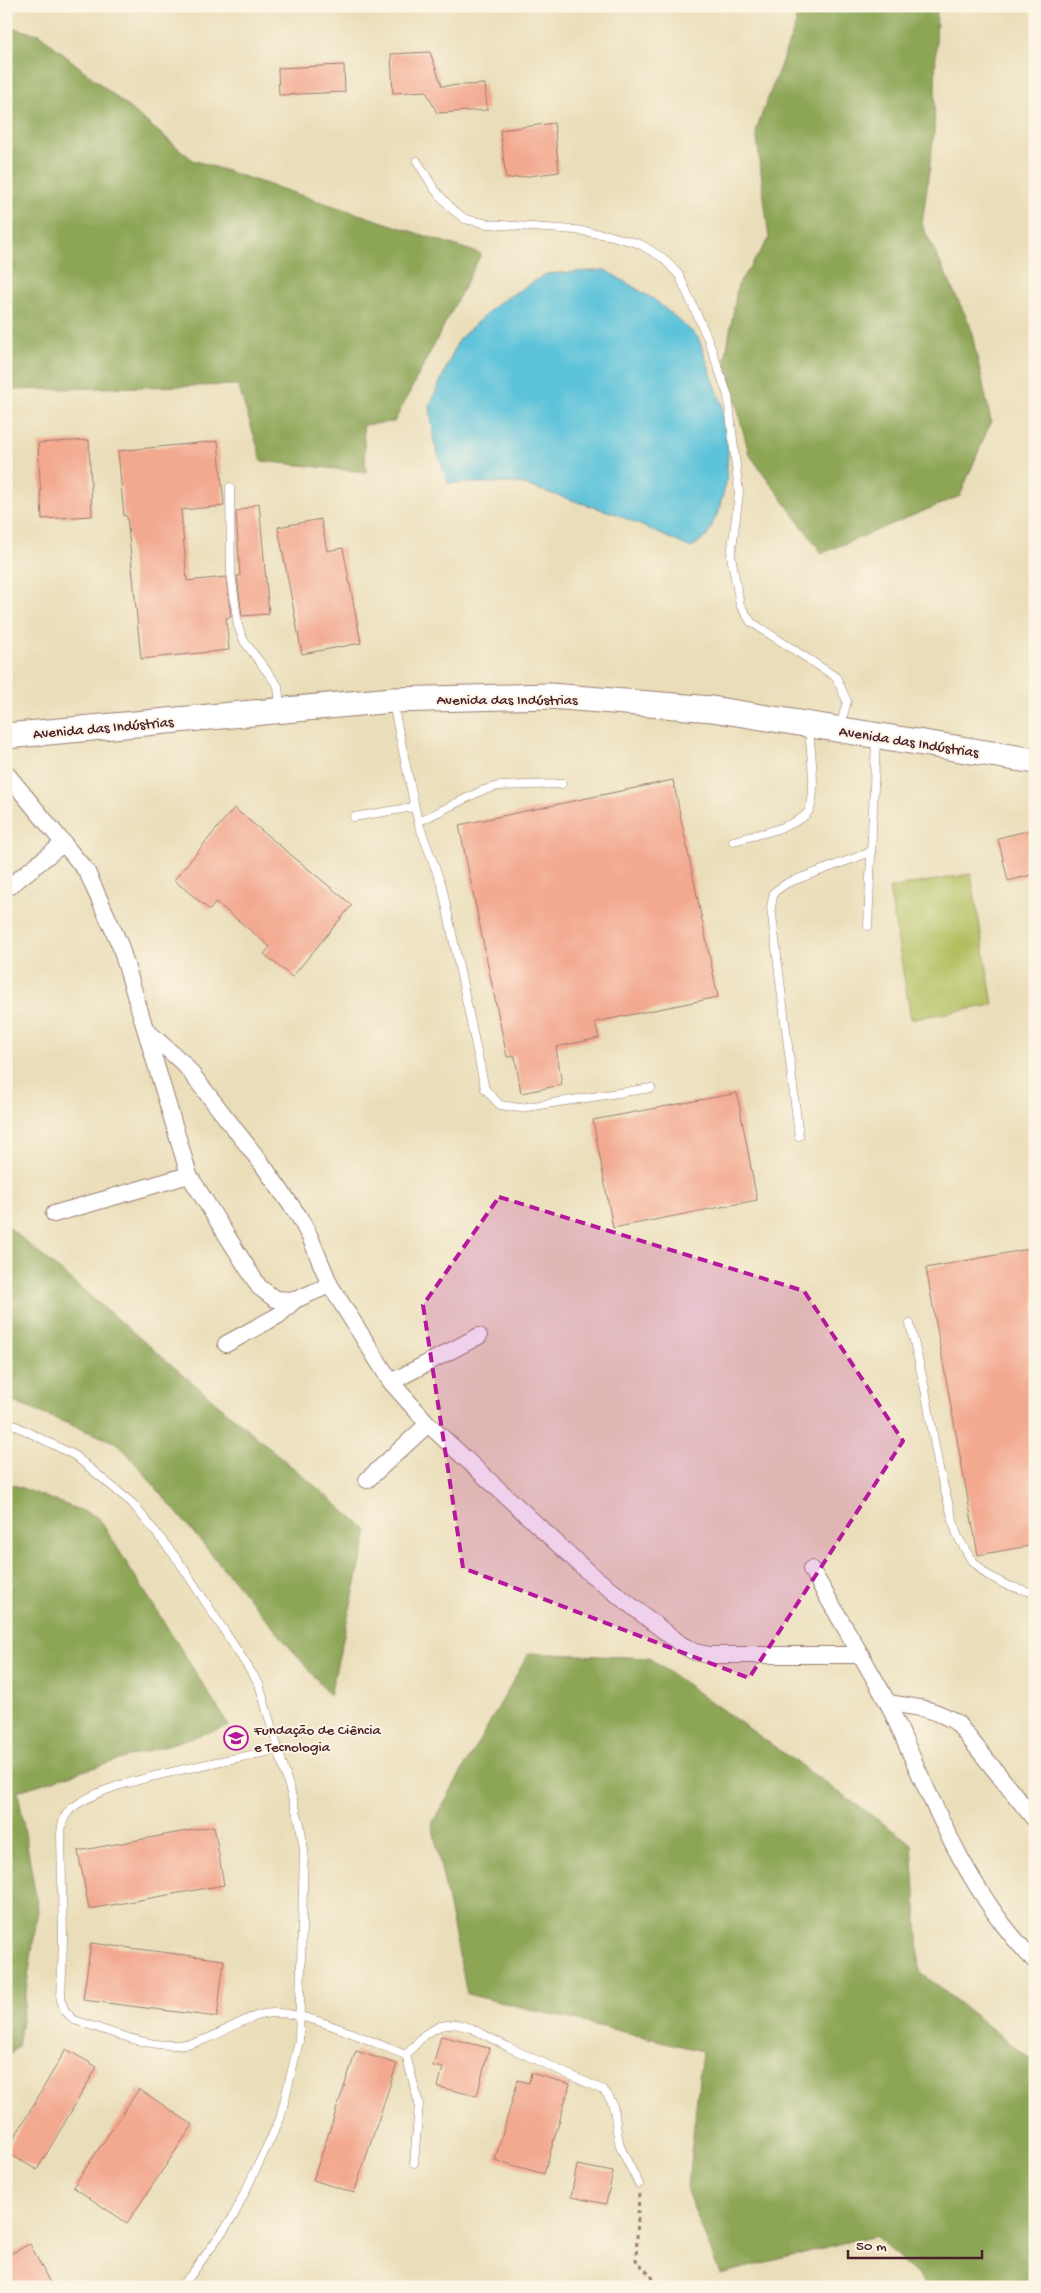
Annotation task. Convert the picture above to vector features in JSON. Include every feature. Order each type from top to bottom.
[{"type":"main road","name":"Avenida das Indústrias","points":[[6,736],[392,700],[550,696],[712,709],[1035,761]]},
{"type":"street","points":[[6,773],[86,872],[120,945],[189,1175],[258,1287],[275,1298],[295,1300]]},
{"type":"street","points":[[6,890],[64,843]]},
{"type":"street","points":[[147,1031],[184,1064],[262,1164],[298,1215],[310,1237],[330,1285],[391,1382],[428,1424],[588,1572],[682,1645],[695,1652],[710,1655],[861,1655]]},
{"type":"street","points":[[54,1214],[189,1175]]},
{"type":"street","points":[[226,1344],[278,1315],[295,1300],[330,1285]]},
{"type":"street","points":[[391,1382],[479,1336]]},
{"type":"street","points":[[368,1480],[428,1424]]},
{"type":"street","points":[[811,1568],[888,1703],[939,1816],[986,1900],[1018,1945],[1035,1961]]},
{"type":"street","points":[[888,1703],[942,1713],[957,1723],[1035,1820]]},
{"type":"lane","points":[[417,162],[435,190],[452,209],[466,219],[488,224],[575,230],[608,235],[640,244],[663,258],[679,275],[708,339],[728,396],[739,492],[731,556],[740,606],[751,622],[836,677],[847,701],[840,730]]},
{"type":"lane","points":[[230,487],[231,573],[238,626],[244,641],[278,686],[281,710]]},
{"type":"lane","points":[[392,700],[418,822],[442,886],[486,1089],[500,1105],[520,1108],[651,1088]]},
{"type":"lane","points":[[734,841],[796,822],[807,813],[812,802],[808,724]]},
{"type":"lane","points":[[868,926],[876,735]]},
{"type":"lane","points":[[418,822],[481,790],[498,786],[562,784]]},
{"type":"lane","points":[[354,817],[414,807]]},
{"type":"lane","points":[[799,1136],[771,906],[774,892],[787,884],[871,852]]},
{"type":"lane","points":[[910,1324],[925,1389],[940,1469],[957,1535],[970,1558],[986,1574],[1006,1585],[1035,1594]]},
{"type":"lane","points":[[6,1421],[74,1455],[132,1503],[178,1560],[259,1684],[300,1824],[304,1850],[299,2041],[280,2119],[233,2217],[191,2275],[180,2287]]},
{"type":"lane","points":[[278,1750],[219,1761],[122,1784],[84,1801],[70,1810],[63,1818],[61,1833],[63,1940],[61,2000],[65,2011],[74,2020],[155,2045],[181,2046],[206,2040],[258,2015],[273,2013],[300,2015],[406,2055]]},
{"type":"lane","points":[[406,2055],[424,2035],[440,2026],[455,2024],[471,2028],[603,2090],[610,2096],[621,2147],[639,2184]]},
{"type":"lane","points":[[406,2055],[419,2104],[414,2163]]},
{"type":"path","points":[[639,2184],[636,2260],[662,2287]]},
{"type":"highlighted area","points":[[499,1197],[804,1291],[903,1441],[749,1678],[463,1568],[423,1305]]},
{"type":"green space","points":[[794,6],[937,6],[934,133],[922,225],[970,325],[991,421],[960,496],[822,553],[749,454],[725,360],[738,284],[769,239],[756,130],[796,24]]},
{"type":"green space","points":[[6,27],[39,34],[193,160],[481,254],[394,422],[363,425],[366,472],[262,461],[238,385],[6,390]]},
{"type":"green space","points":[[971,874],[993,1005],[911,1019],[889,888]]},
{"type":"green space","points":[[6,1225],[368,1531],[330,1695],[119,1444],[6,1399]]},
{"type":"green space","points":[[6,1482],[98,1517],[229,1726],[18,1791],[38,1910],[18,2047],[6,2058]]},
{"type":"green space","points":[[529,1653],[649,1658],[912,1844],[920,1972],[1035,2063],[1035,2287],[929,2287],[875,2235],[720,2274],[687,2191],[702,2051],[467,1994],[432,1824]]},
{"type":"water","points":[[605,270],[655,300],[698,337],[722,404],[728,448],[726,484],[718,512],[707,536],[691,548],[616,514],[518,483],[448,483],[434,442],[430,405],[459,339],[497,304],[546,274]]},
{"type":"building","points":[[430,52],[442,86],[485,84],[487,110],[437,113],[426,91],[393,93],[391,54]]},
{"type":"building","points":[[344,65],[345,92],[279,95],[278,68]]},
{"type":"building","points":[[554,123],[559,172],[506,179],[500,130]]},
{"type":"building","points":[[89,440],[92,516],[42,519],[38,443]]},
{"type":"building","points":[[218,441],[224,506],[181,510],[187,581],[226,577],[231,617],[226,618],[229,650],[141,659],[127,516],[124,516],[118,451]]},
{"type":"building","points":[[259,503],[269,614],[242,616],[237,576],[240,576],[236,512]]},
{"type":"building","points":[[321,519],[327,551],[343,548],[361,643],[302,654],[278,527]]},
{"type":"building","points":[[673,780],[718,997],[595,1022],[599,1038],[556,1047],[562,1085],[521,1093],[515,1056],[507,1057],[459,825]]},
{"type":"building","points":[[234,808],[352,905],[292,977],[264,954],[270,947],[216,902],[210,910],[174,880]]},
{"type":"building","points":[[1035,829],[1035,874],[1008,881],[998,838]]},
{"type":"building","points":[[737,1093],[757,1200],[613,1228],[593,1120]]},
{"type":"building","points":[[1029,1249],[1035,1282],[1035,1514],[1030,1514],[1035,1545],[978,1555],[926,1268]]},
{"type":"building","points":[[214,1826],[224,1885],[89,1909],[78,1851]]},
{"type":"building","points":[[91,1943],[224,1960],[217,2017],[83,2000]]},
{"type":"building","points":[[441,2036],[489,2048],[477,2096],[438,2087],[443,2068],[433,2066]]},
{"type":"building","points":[[66,2049],[97,2067],[37,2170],[6,2152]]},
{"type":"building","points":[[356,2051],[397,2064],[354,2193],[313,2180]]},
{"type":"building","points":[[531,2073],[570,2084],[544,2174],[495,2160],[518,2080],[529,2083]]},
{"type":"building","points":[[139,2089],[193,2125],[127,2223],[73,2187]]},
{"type":"building","points":[[577,2165],[613,2172],[606,2204],[571,2197]]},
{"type":"building","points":[[30,2244],[52,2287],[6,2287],[6,2256]]},
{"type":"place","name":"Fundação de Ciência e Tecnologia","points":[[236,1738]]}]
